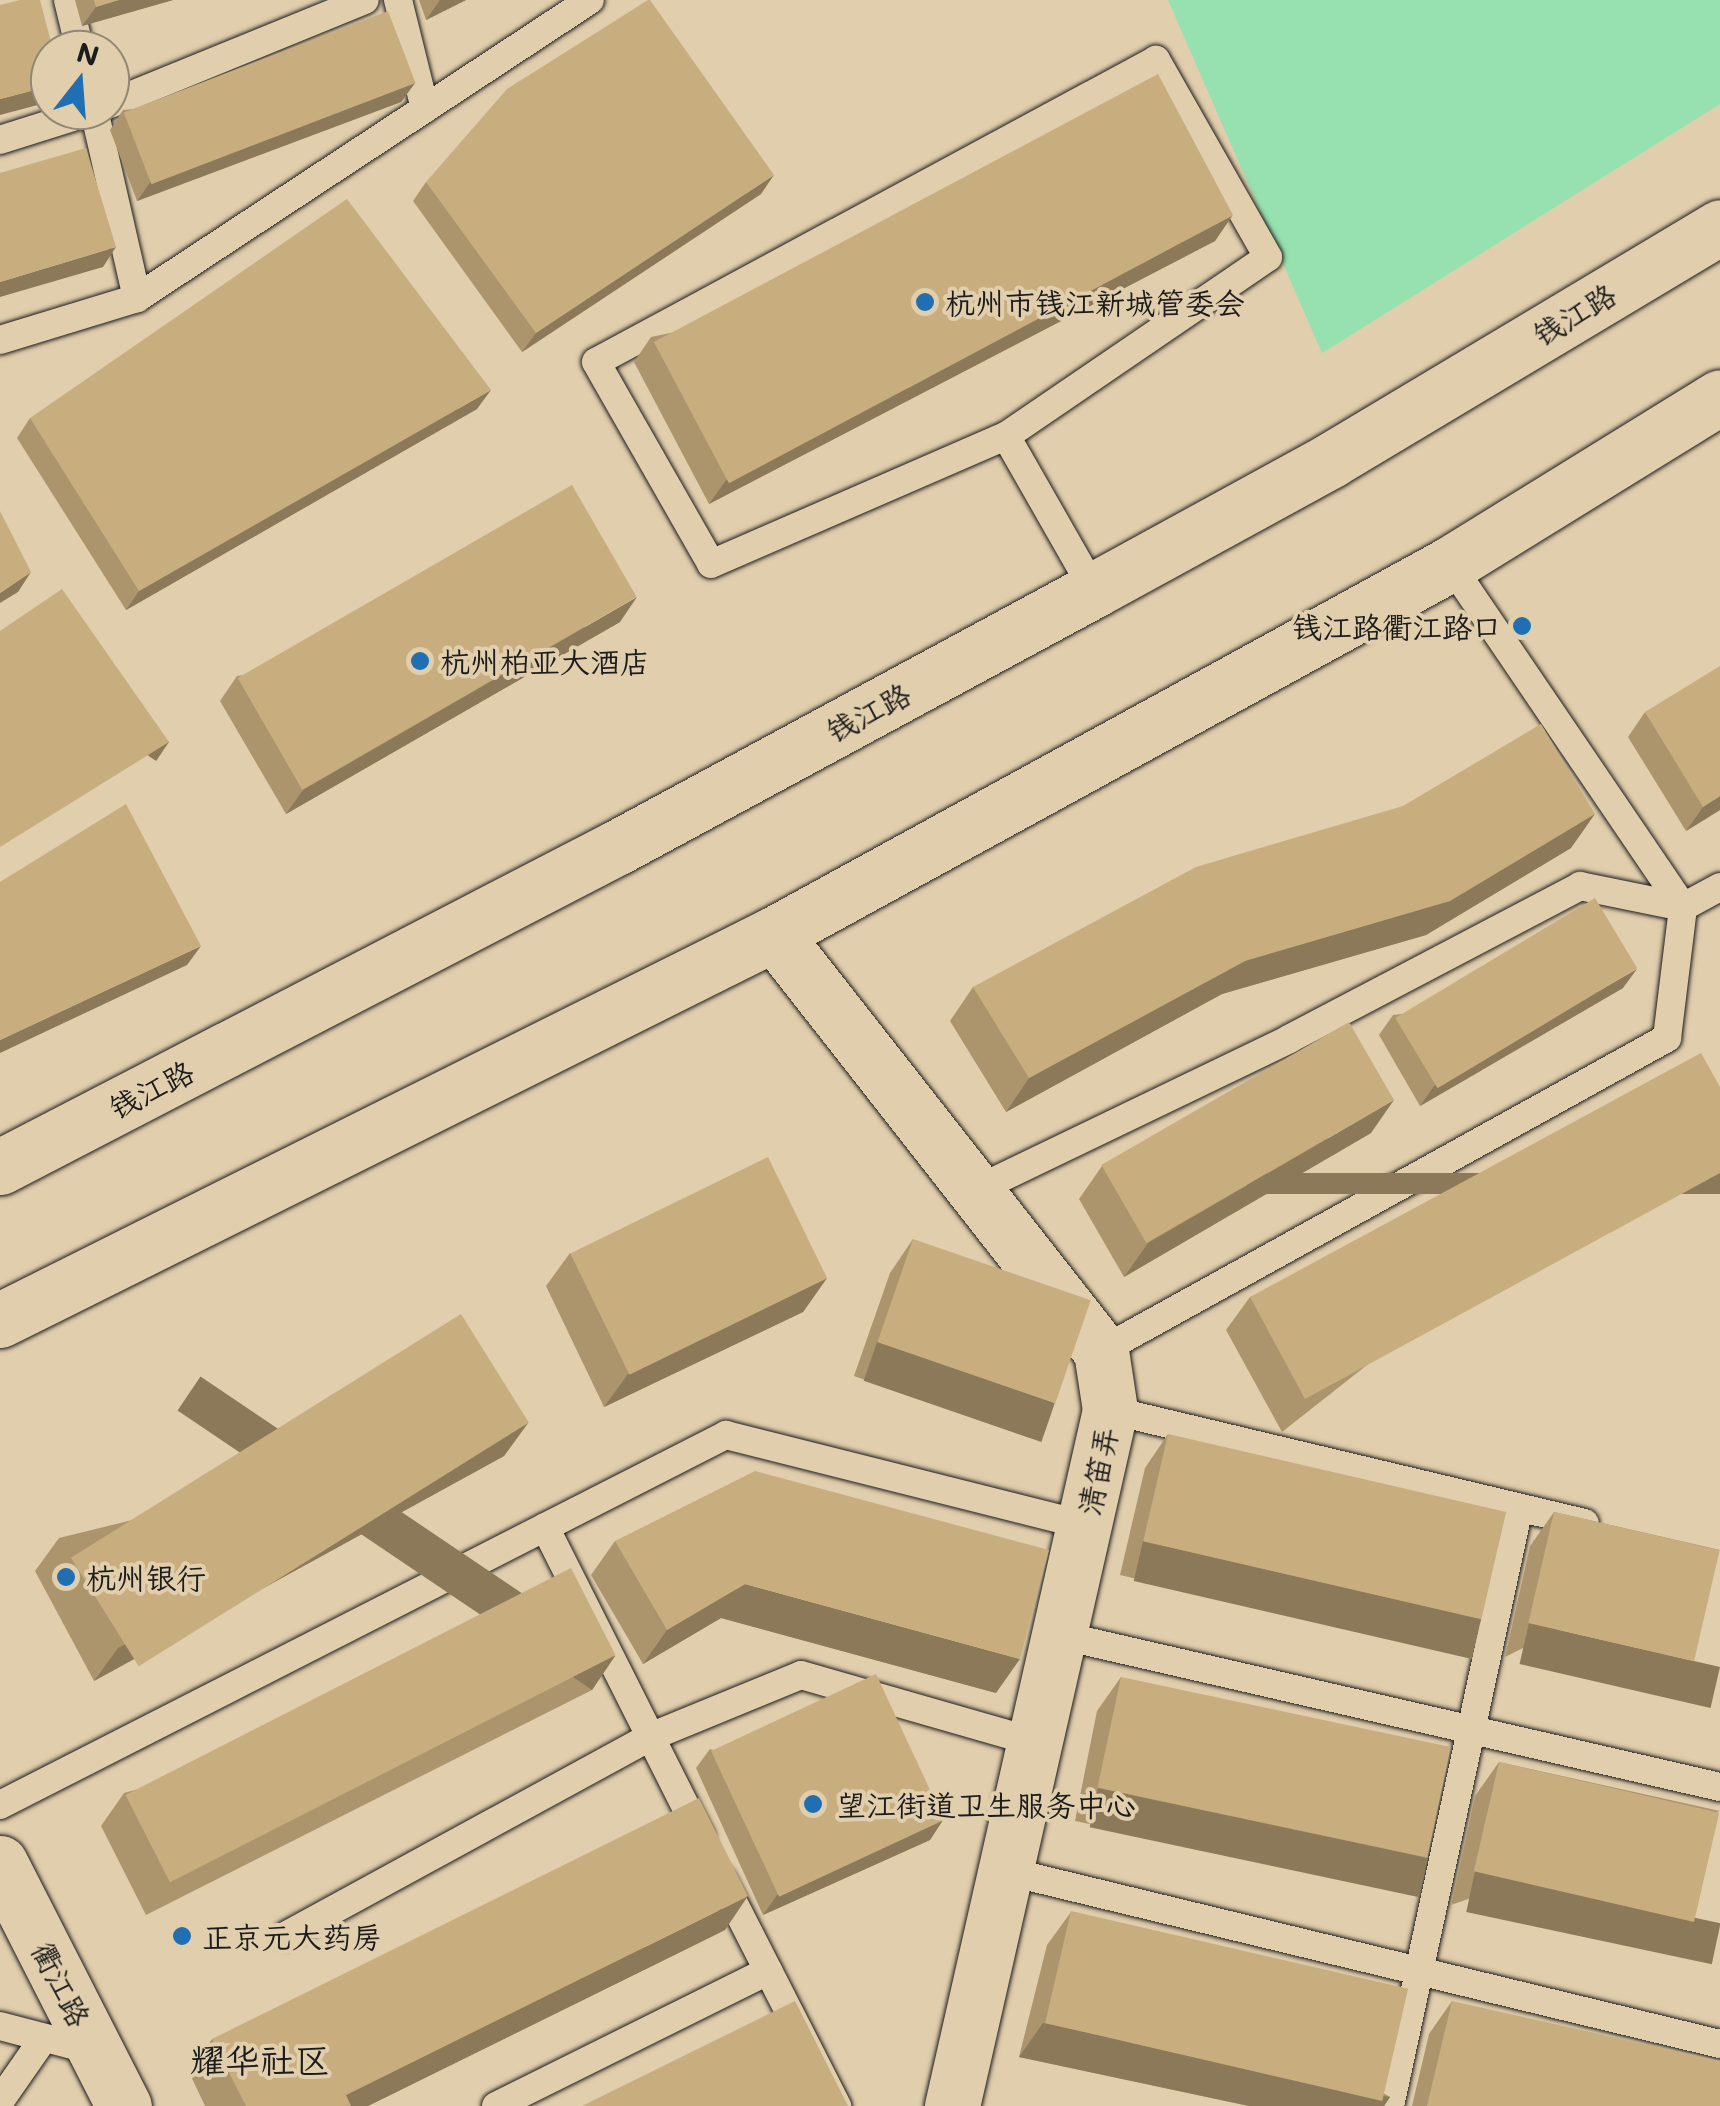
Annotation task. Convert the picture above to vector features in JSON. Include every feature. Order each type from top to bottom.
[{"type":"main road","name":"钱江路","points":[[0,1167],[618,847],[1094,590],[1331,460],[1720,226]]},
{"type":"main road","points":[[0,1320],[774,934],[1450,564],[1720,397]]},
{"type":"main road","name":"清笛弄","points":[[774,934],[1102,1351],[1110,1410],[952,2106]]},
{"type":"main road","name":"衢江路","points":[[0,1863],[70,2044],[124,2106]]},
{"type":"lane","points":[[68,0],[75,30]]},
{"type":"lane","points":[[130,96],[365,0]]},
{"type":"lane","points":[[398,0],[425,108]]},
{"type":"lane","points":[[0,340],[137,298],[590,0]]},
{"type":"lane","points":[[1156,60],[1268,257],[1006,436],[711,564],[596,362],[1156,60]]},
{"type":"lane","points":[[0,140],[31,130]]},
{"type":"lane","points":[[99,130],[137,298]]},
{"type":"lane","points":[[1006,436],[1094,590]]},
{"type":"lane","points":[[1102,1351],[1667,1038],[1683,907],[1450,564]]},
{"type":"lane","points":[[978,1189],[1289,1039],[1580,886],[1683,907],[1720,887]]},
{"type":"lane","points":[[1110,1410],[1611,1529]]},
{"type":"lane","points":[[0,1805],[726,1435],[1085,1525]]},
{"type":"lane","points":[[1390,2106],[1520,1508]]},
{"type":"lane","points":[[545,1527],[837,2106]]},
{"type":"lane","points":[[1059,1636],[1470,1734],[1720,1787]]},
{"type":"lane","points":[[287,1935],[650,1737],[800,1675],[1035,1742]]},
{"type":"lane","points":[[1006,1872],[1720,2044]]},
{"type":"lane","points":[[496,2106],[768,1970]]},
{"type":"lane","points":[[0,2026],[70,2044]]},
{"type":"lane","points":[[0,2101],[70,2044]]},
{"type":"green space","points":[[1168,0],[1720,0],[1720,104],[1322,353]]},
{"type":"building","points":[[40,0],[48,30],[30,30],[30,91],[0,99],[0,5]]},
{"type":"building","points":[[94,0],[119,0],[96,7]]},
{"type":"building","points":[[648,0],[774,175],[536,333],[426,182],[507,89]]},
{"type":"building","points":[[388,11],[416,83],[151,184],[130,129],[130,110]]},
{"type":"building","name":"杭州市钱江新城管委会","points":[[1158,74],[1233,215],[729,483],[654,342]]},
{"type":"building","points":[[86,148],[116,247],[0,282],[0,173]]},
{"type":"building","points":[[347,199],[491,390],[139,591],[30,418]]},
{"type":"building","name":"杭州柏亚大酒店","points":[[572,485],[636,597],[302,790],[238,678]]},
{"type":"building","points":[[0,511],[31,572],[0,593]]},
{"type":"building","points":[[62,589],[169,742],[0,847],[0,631]]},
{"type":"building","points":[[1720,666],[1720,796],[1703,807],[1645,712]]},
{"type":"building","points":[[1541,724],[1595,814],[1450,901],[1245,961],[1029,1078],[973,987],[1196,867],[1403,806]]},
{"type":"building","points":[[126,804],[201,946],[0,1040],[0,882]]},
{"type":"building","points":[[1595,898],[1637,968],[1438,1088],[1395,1018]]},
{"type":"building","points":[[1349,1022],[1394,1100],[1146,1243],[1101,1165]]},
{"type":"building","points":[[1701,1053],[1720,1087],[1720,1173],[1305,1399],[1250,1297]]},
{"type":"building","points":[[768,1157],[827,1278],[629,1375],[570,1253]]},
{"type":"building","points":[[913,1239],[1091,1300],[1055,1403],[878,1342]]},
{"type":"building","points":[[461,1314],[529,1423],[139,1666],[71,1558]]},
{"type":"building","points":[[1168,1434],[1506,1512],[1481,1619],[1143,1541]]},
{"type":"building","points":[[755,1471],[1049,1550],[1020,1659],[745,1584],[667,1630],[615,1541]]},
{"type":"building","points":[[1554,1512],[1720,1550],[1694,1661],[1528,1623]]},
{"type":"building","points":[[571,1568],[615,1655],[170,1882],[125,1795]]},
{"type":"building","name":"望江街道卫生服务中心","points":[[876,1674],[944,1820],[779,1897],[711,1751]]},
{"type":"building","points":[[1121,1677],[1451,1747],[1427,1858],[1098,1788]]},
{"type":"building","points":[[1499,1762],[1719,1813],[1694,1922],[1474,1871]]},
{"type":"building","points":[[699,1798],[748,1896],[346,2095],[351,2106],[246,2106],[212,2039]]},
{"type":"building","points":[[1071,1911],[1408,1989],[1382,2101],[1045,2023]]},
{"type":"building","points":[[795,2001],[848,2106],[582,2106]]},
{"type":"building","points":[[1452,2001],[1720,2061],[1720,2106],[1427,2106]]},
{"type":"place","name":"杭州市钱江新城管委会","points":[[925,302]]},
{"type":"place","name":"钱江路衢江路口","points":[[1522,626]]},
{"type":"place","name":"杭州柏亚大酒店","points":[[420,661]]},
{"type":"place","name":"杭州银行","points":[[66,1577]]},
{"type":"place","name":"望江街道卫生服务中心","points":[[813,1804]]},
{"type":"place","name":"正京元大药房","points":[[182,1936]]},
{"type":"district","name":"耀华社区","points":[[260,2059]]}]
